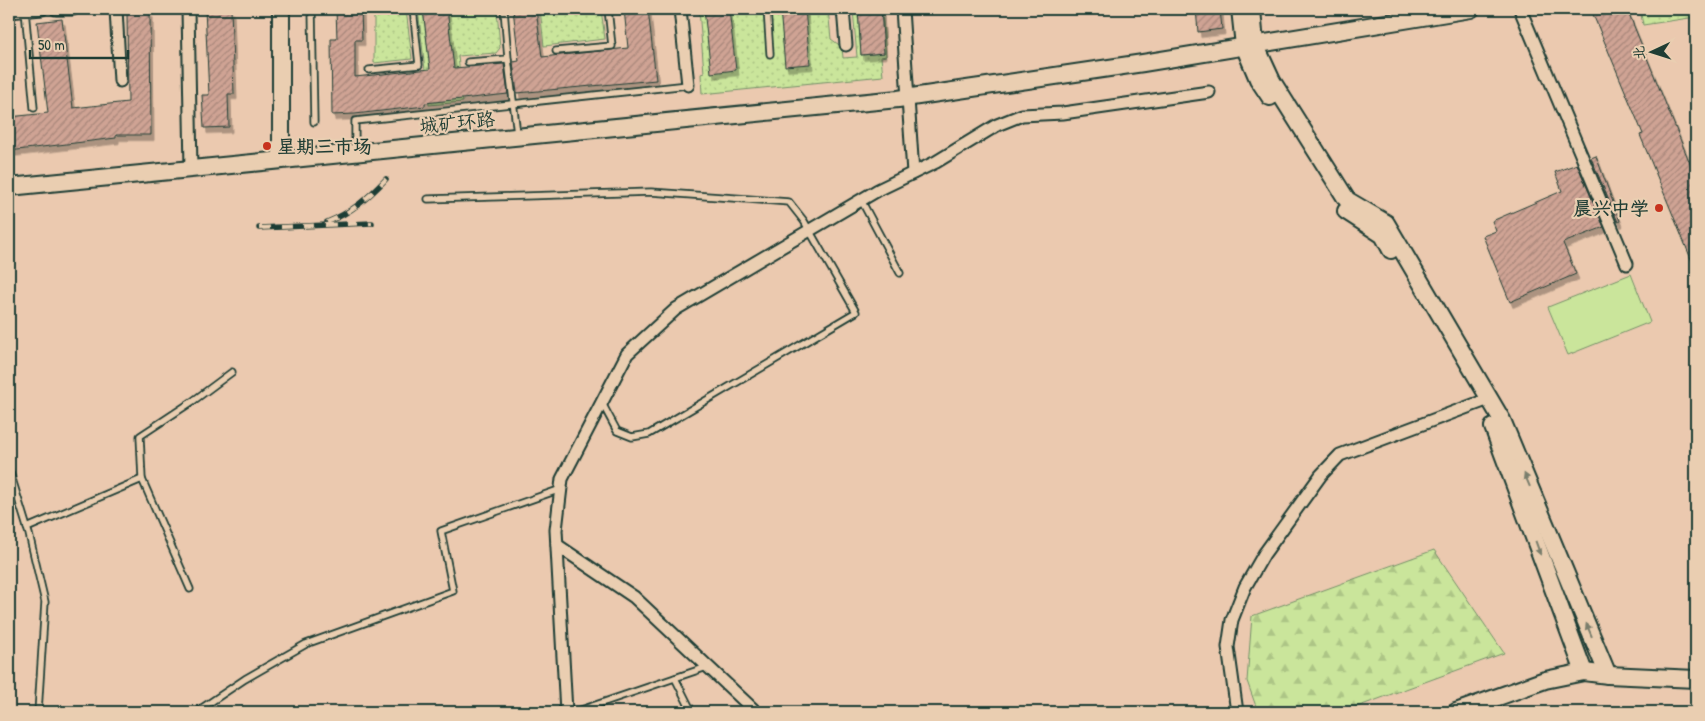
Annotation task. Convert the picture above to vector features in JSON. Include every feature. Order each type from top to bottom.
[{"type":"street","points":[[9,12],[42,9]]},
{"type":"street","points":[[58,9],[73,9]]},
{"type":"street","points":[[116,9],[120,80]]},
{"type":"street","points":[[188,9],[191,169]]},
{"type":"street","points":[[281,9],[281,160]]},
{"type":"street","points":[[680,9],[688,85]]},
{"type":"street","points":[[843,9],[846,45]]},
{"type":"street","points":[[902,9],[913,173]]},
{"type":"street","points":[[1240,9],[1250,45],[1272,82],[1347,200],[1386,223],[1485,401],[1584,672]]},
{"type":"street","points":[[1250,45],[1252,9]]},
{"type":"street","name":"城矿环路","points":[[9,187],[909,96],[1250,45],[1471,9]]},
{"type":"street","points":[[1520,9],[1627,264]]},
{"type":"street","points":[[566,712],[556,544],[562,479],[627,354],[676,310],[861,200],[997,125],[1022,115],[1063,113],[1209,92]]},
{"type":"street","points":[[1485,401],[1502,420],[1608,675]]},
{"type":"street","points":[[1237,712],[1228,647],[1232,620],[1245,586],[1264,554],[1321,475],[1340,455],[1485,401]]},
{"type":"street","points":[[556,544],[634,597],[756,712]]},
{"type":"street","points":[[1456,712],[1545,680],[1584,672],[1696,679]]},
{"type":"lane","points":[[312,9],[314,122]]},
{"type":"lane","points":[[369,70],[419,65],[412,9]]},
{"type":"lane","points":[[504,9],[518,136]]},
{"type":"lane","points":[[556,51],[612,46],[608,9]]},
{"type":"lane","points":[[767,9],[770,54]]},
{"type":"lane","points":[[25,10],[34,108]]},
{"type":"lane","points":[[468,62],[508,58]]},
{"type":"lane","points":[[355,153],[355,121],[688,85]]},
{"type":"lane","points":[[428,198],[651,192],[789,202],[809,231],[856,312],[649,434],[632,437],[617,431],[602,402]]},
{"type":"lane","points":[[861,200],[900,273]]},
{"type":"lane","points":[[9,360],[9,375]]},
{"type":"lane","points":[[190,589],[142,479],[140,436],[193,401],[232,372]]},
{"type":"lane","points":[[9,469],[45,602],[38,712]]},
{"type":"lane","points":[[26,528],[142,479]]},
{"type":"lane","points":[[196,712],[245,679],[306,644],[453,591],[442,530],[561,489]]},
{"type":"lane","points":[[575,712],[708,666]]},
{"type":"lane","points":[[675,678],[692,712]]},
{"type":"green space","points":[[374,9],[406,9],[412,59],[374,63]]},
{"type":"green space","points":[[418,9],[423,9],[434,102],[457,99],[447,9],[497,9],[500,48],[496,53],[458,56],[463,102],[429,105]]},
{"type":"green space","points":[[540,9],[601,9],[605,39],[544,46]]},
{"type":"green space","points":[[699,9],[828,9],[831,39],[842,47],[843,58],[857,57],[853,9],[858,9],[861,55],[884,53],[882,9],[886,56],[881,57],[883,76],[702,94],[701,74],[704,73]]},
{"type":"green space","points":[[1640,9],[1696,9],[1696,17],[1643,25]]},
{"type":"green space","points":[[1631,274],[1650,322],[1568,355],[1548,307]]},
{"type":"green space","points":[[1434,550],[1504,653],[1343,712],[1258,712],[1247,681],[1252,616]]},
{"type":"building","points":[[205,9],[231,9],[234,94],[228,94],[229,127],[204,128],[202,95],[209,95]]},
{"type":"building","points":[[336,9],[361,9],[362,40],[355,40],[355,77],[430,69],[423,9],[447,9],[454,68],[504,64],[508,94],[425,103],[425,106],[332,115],[331,39],[337,39]]},
{"type":"building","points":[[513,9],[536,9],[542,57],[628,48],[624,9],[648,9],[656,80],[517,93],[513,62],[519,61]]},
{"type":"building","points":[[704,9],[729,9],[736,70],[711,73]]},
{"type":"building","points":[[780,9],[805,9],[810,64],[785,66]]},
{"type":"building","points":[[858,9],[881,9],[884,53],[861,55]]},
{"type":"building","points":[[1196,9],[1220,9],[1222,29],[1198,32]]},
{"type":"building","points":[[1601,9],[1627,9],[1696,178],[1696,271],[1640,135],[1643,134],[1592,12]]},
{"type":"building","points":[[127,12],[150,12],[151,135],[116,135],[116,138],[9,151],[9,117],[48,113],[37,22],[62,19],[73,108],[128,102]]},
{"type":"building","points":[[1596,156],[1620,221],[1618,222],[1591,158]]},
{"type":"building","points":[[1577,164],[1604,227],[1563,243],[1576,274],[1510,302],[1483,236],[1496,231],[1492,221],[1562,191],[1555,172]]},
{"type":"railway","points":[[327,222],[359,204],[386,179]]},
{"type":"railway","points":[[259,228],[372,223]]},
{"type":"place","name":"星期三市场","points":[[267,146]]},
{"type":"place","name":"晨兴中学","points":[[1659,208]]}]
